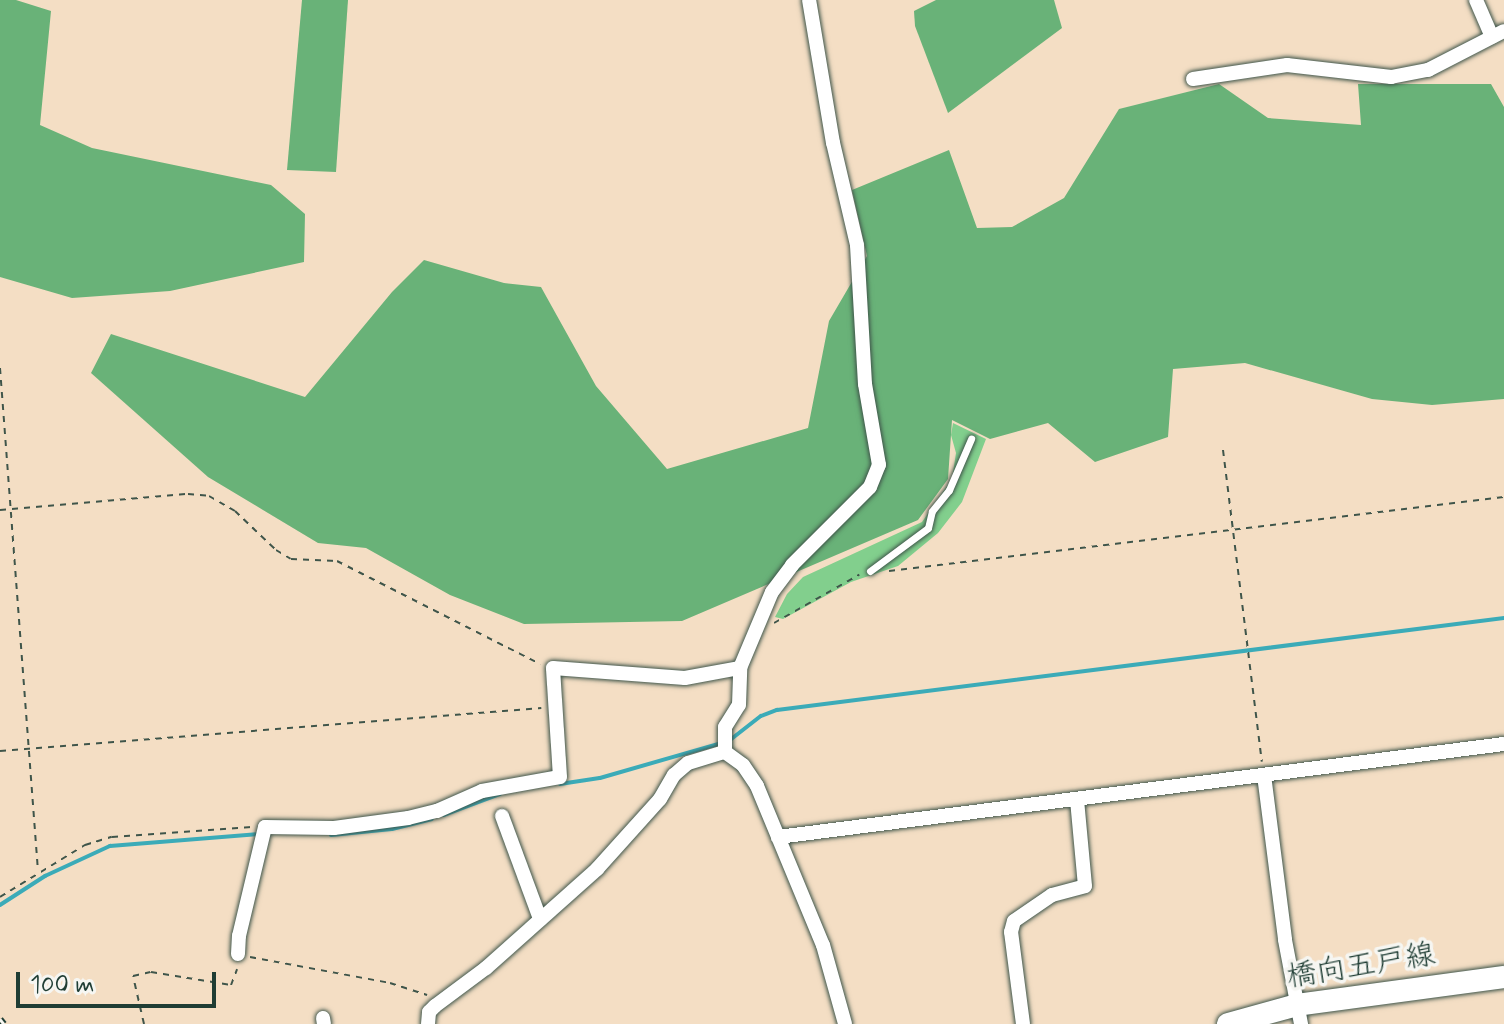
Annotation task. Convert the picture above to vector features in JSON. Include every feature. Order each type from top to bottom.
[{"type":"main road","name":"橋向五戸線","points":[[1228,1024],[1504,977]]},
{"type":"street","points":[[725,752],[725,727],[739,705],[740,668],[772,592],[792,565],[870,487],[879,465],[865,384],[857,245],[833,143],[809,0]]},
{"type":"street","points":[[1193,79],[1287,65],[1391,77],[1428,70],[1498,34],[1476,0]]},
{"type":"street","points":[[238,954],[239,936],[265,827],[334,828],[395,820],[437,811],[482,791],[560,777],[553,668],[685,678],[740,668]]},
{"type":"street","points":[[778,837],[1504,744]]},
{"type":"street","points":[[725,752],[743,765],[757,786],[823,945],[845,1024]]},
{"type":"street","points":[[428,1024],[429,1012],[435,1006],[465,986],[597,869],[660,799],[674,775],[688,763],[725,752]]},
{"type":"street","points":[[1264,775],[1299,1014]]},
{"type":"street","points":[[1023,1024],[1011,932],[1014,921],[1052,895],[1085,886],[1077,799]]},
{"type":"street","points":[[502,816],[540,919]]},
{"type":"lane","points":[[870,571],[928,528],[932,511],[949,490],[963,450],[971,439]]},
{"type":"path","points":[[0,368],[38,871]]},
{"type":"path","points":[[1223,450],[1264,775]]},
{"type":"path","points":[[0,510],[188,494],[209,496],[235,511],[276,550],[291,559],[337,561],[420,605],[553,668]]},
{"type":"path","points":[[755,632],[843,582],[870,571],[895,571],[1504,497]]},
{"type":"path","points":[[0,751],[555,707]]},
{"type":"path","points":[[0,897],[85,845],[112,837],[265,827]]},
{"type":"path","points":[[144,1024],[133,976],[151,972],[231,985],[237,972],[238,954],[416,989],[435,1006]]},
{"type":"green space","points":[[0,0],[16,0],[51,11],[40,125],[92,148],[271,185],[305,214],[304,262],[170,291],[72,298],[0,277]]},
{"type":"green space","points":[[302,0],[348,0],[336,172],[287,170]]},
{"type":"green space","points":[[936,0],[1054,0],[1062,28],[948,113],[915,26],[914,11]]},
{"type":"green space","points":[[1219,84],[1268,118],[1361,125],[1358,84],[1491,84],[1504,107],[1504,399],[1432,405],[1372,399],[1245,363],[1173,369],[1168,437],[1095,462],[1048,423],[990,439],[952,420],[948,479],[918,520],[682,621],[524,624],[450,595],[366,548],[318,543],[208,477],[91,373],[111,334],[305,397],[392,292],[424,260],[504,283],[541,287],[596,386],[667,469],[808,428],[829,321],[867,256],[852,190],[949,150],[977,228],[1012,227],[1064,198],[1119,109]]},
{"type":"green space","points":[[953,423],[986,439],[962,502],[938,533],[898,566],[851,582],[783,619],[775,617],[787,594],[803,577],[922,522],[952,479],[956,453],[951,435]]},
{"type":"waterway","points":[[730,740],[761,716],[777,710],[1504,618]]},
{"type":"waterway","points":[[560,784],[600,778],[721,743]]},
{"type":"waterway","points":[[444,815],[500,794]]},
{"type":"waterway","points":[[331,835],[392,829],[432,819]]},
{"type":"waterway","points":[[0,905],[45,876],[110,846],[258,834]]},
{"type":"railway","points":[[0,1019],[4,1024]]}]
